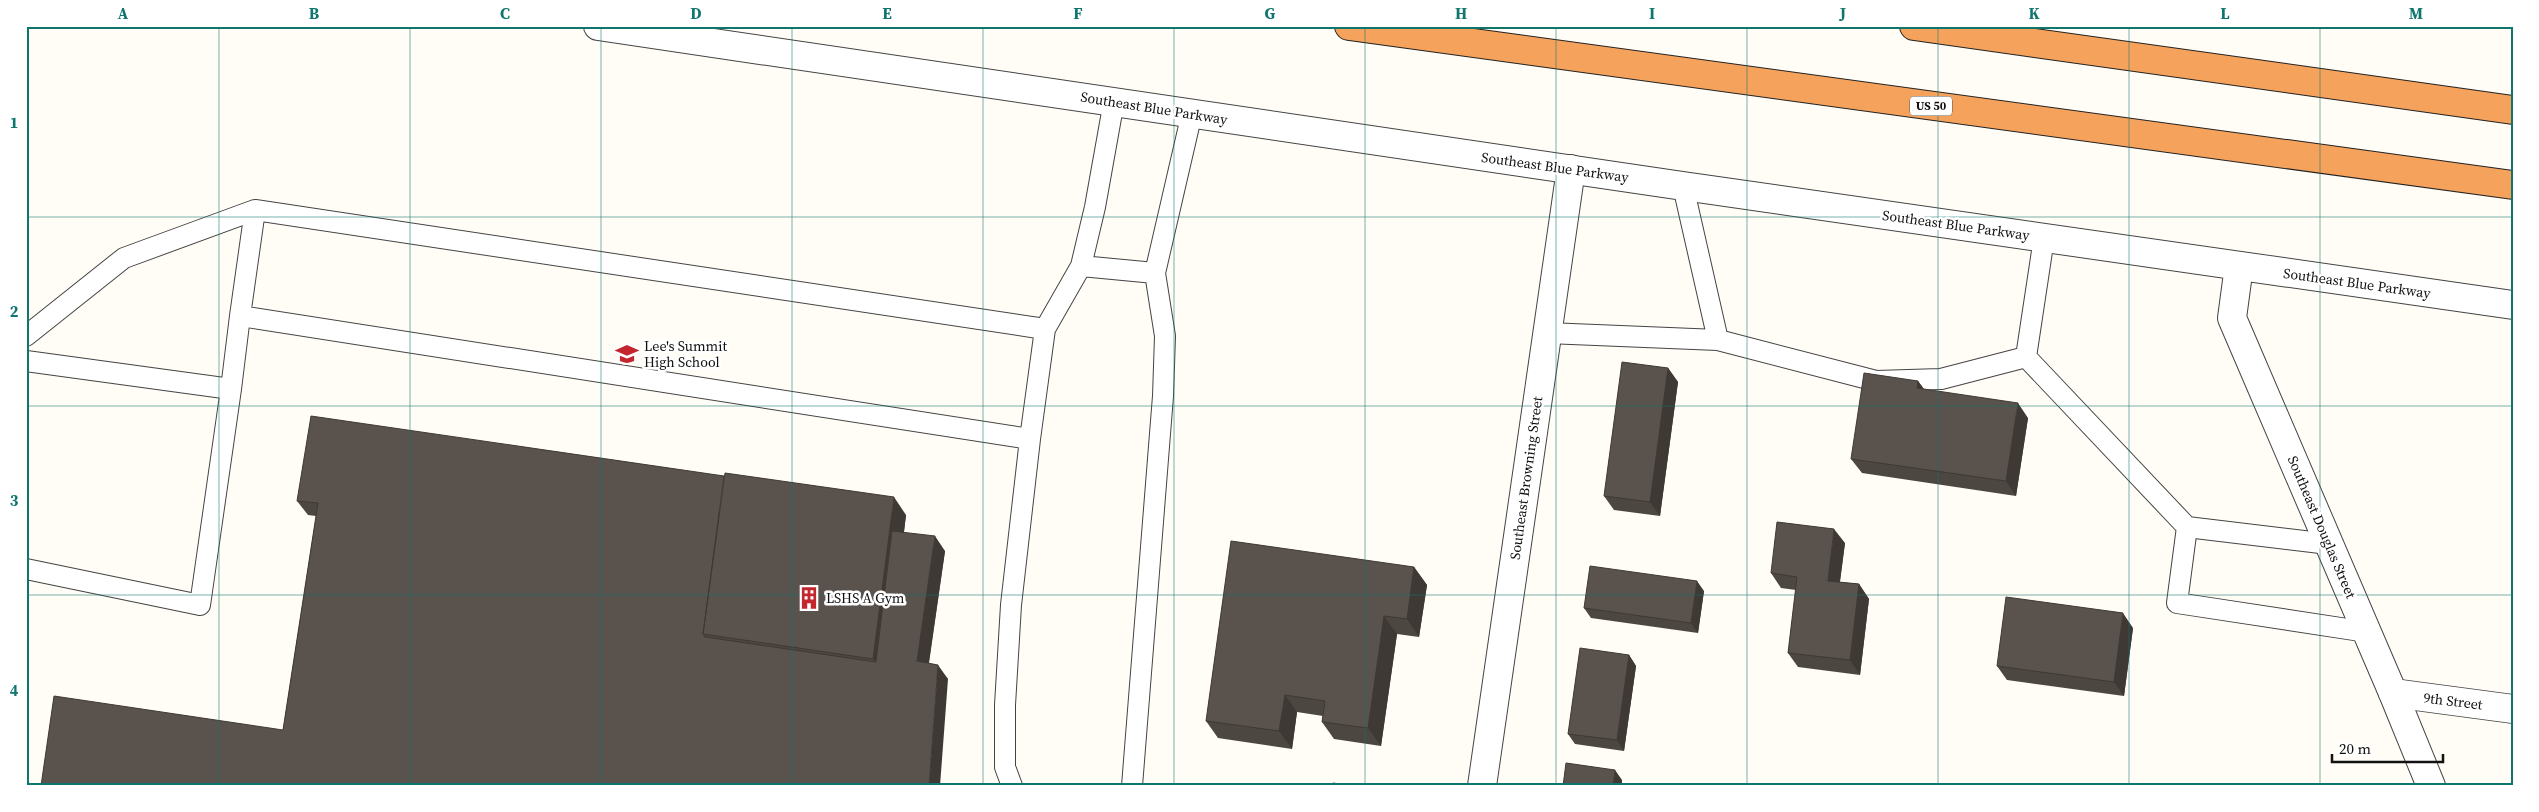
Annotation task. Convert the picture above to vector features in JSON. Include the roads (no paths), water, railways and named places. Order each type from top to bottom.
[{"type":"highway","name":"US 50","points":[[1348,26],[2513,185]]},
{"type":"highway","points":[[1914,26],[2513,110]]},
{"type":"street","name":"Southeast Blue Parkway","points":[[598,26],[1683,186],[2513,305]]},
{"type":"street","name":"Southeast Browning Street","points":[[1482,786],[1571,169]]},
{"type":"street","name":"Southeast Douglas Street","points":[[2239,266],[2232,318],[2431,786]]},
{"type":"street","name":"9th Street","points":[[2393,693],[2513,709]]},
{"type":"lane","points":[[1012,786],[1005,767],[1005,705],[1011,605],[1030,439],[1046,329],[1081,266],[1095,207],[1114,102]]},
{"type":"lane","points":[[1132,786],[1163,396],[1165,336],[1155,273],[1192,113]]},
{"type":"lane","points":[[1683,186],[1718,340]]},
{"type":"lane","points":[[26,336],[124,258],[255,210],[1046,329]]},
{"type":"lane","points":[[26,568],[200,605],[255,210]]},
{"type":"lane","points":[[2026,357],[2044,238]]},
{"type":"lane","points":[[1081,266],[1155,273]]},
{"type":"lane","points":[[240,316],[1030,439]]},
{"type":"lane","points":[[1547,333],[1718,340],[1876,381],[1941,379],[2026,357]]},
{"type":"lane","points":[[2026,357],[2187,527],[2329,544]]},
{"type":"lane","points":[[26,361],[231,389]]},
{"type":"lane","points":[[2187,527],[2177,603],[2367,632]]},
{"type":"place","name":"Lee's Summit High School","points":[[627,354]]},
{"type":"place","name":"LSHS A Gym","points":[[809,598]]}]
